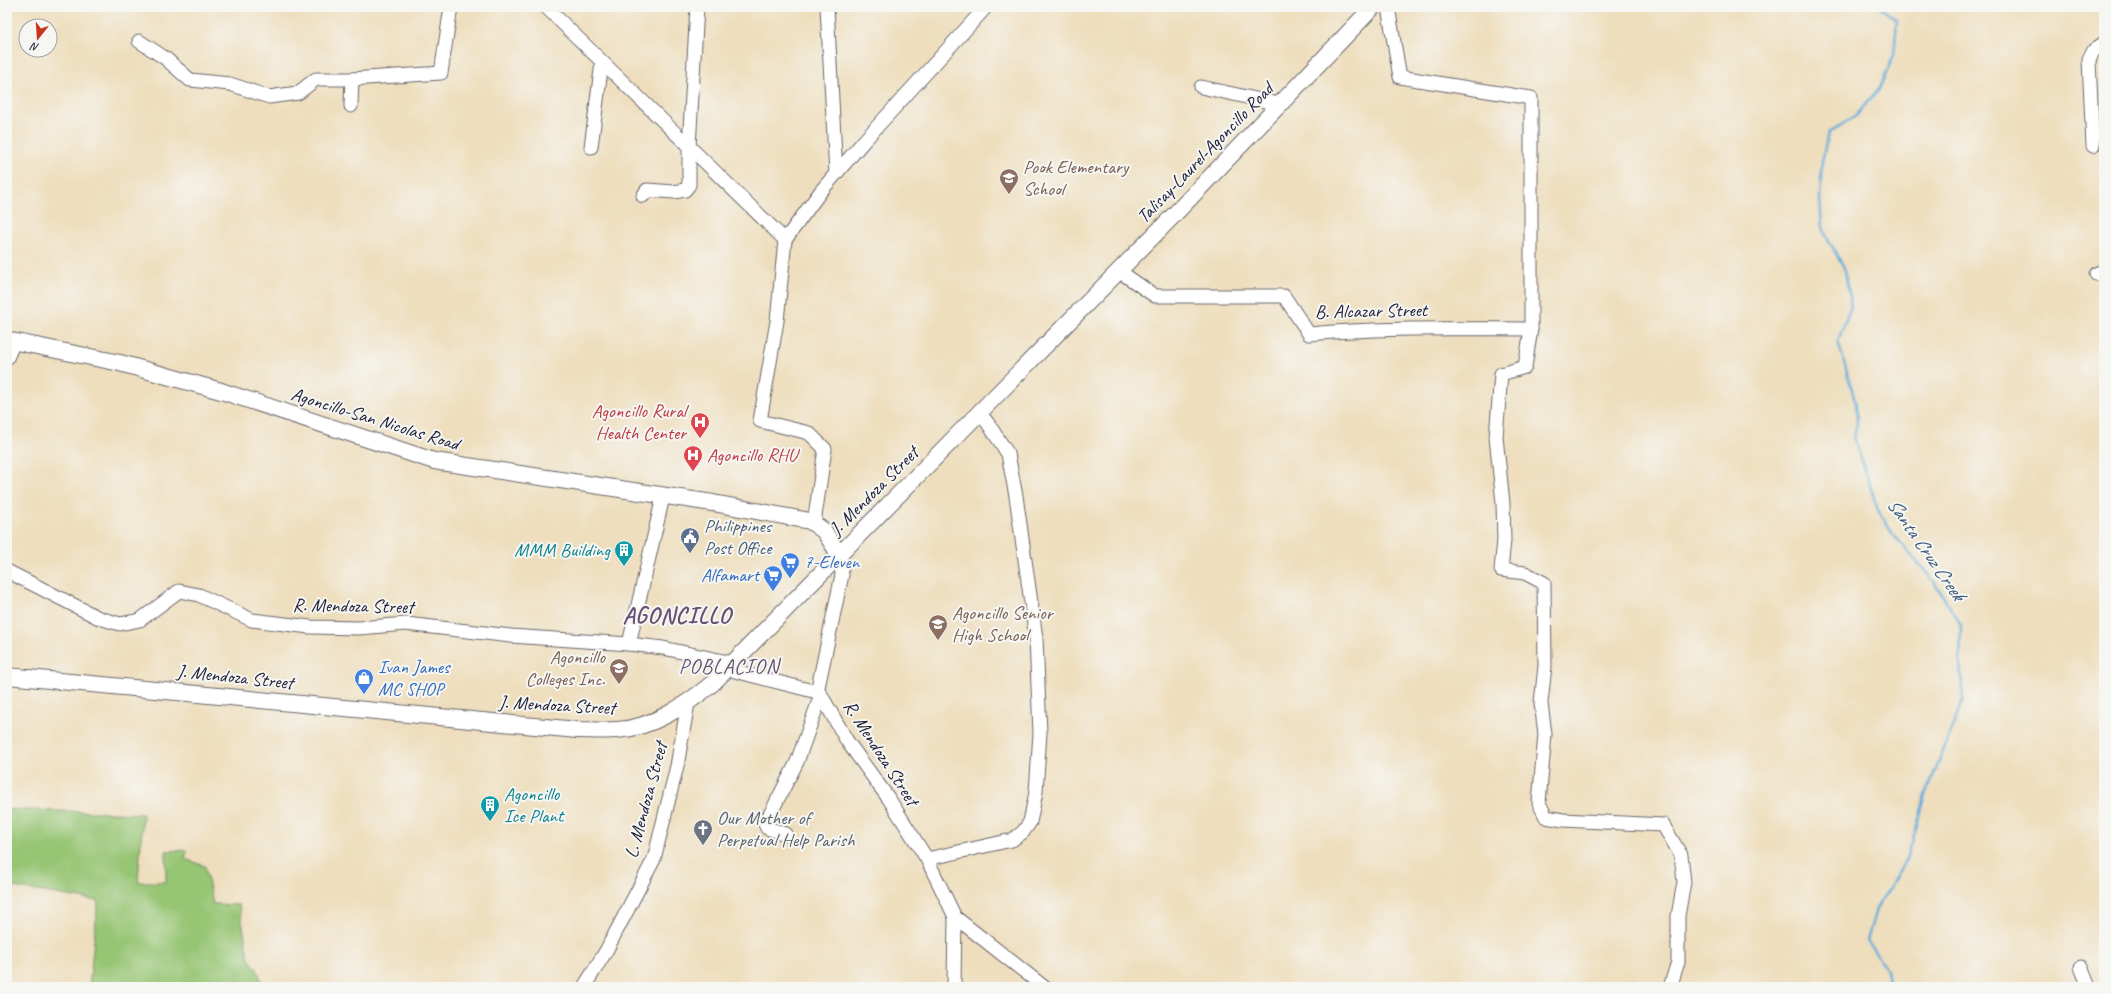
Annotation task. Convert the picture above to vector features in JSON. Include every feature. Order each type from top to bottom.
[{"type":"main road","name":"Talisay-Laurel-Agoncillo Road","points":[[1064,325],[1373,7]]},
{"type":"main road","name":"J. Mendoza Street","points":[[7,676],[577,730],[619,730],[650,723],[688,703],[730,666],[1064,325]]},
{"type":"main road","name":"Agoncillo-San Nicolas Road","points":[[10,341],[120,363],[221,391],[434,461],[663,497],[713,503],[814,523]]},
{"type":"main road","points":[[814,523],[824,531],[839,554]]},
{"type":"street","points":[[139,41],[165,58],[190,80],[230,84],[269,97],[298,93],[316,79],[352,79],[441,73],[451,7]]},
{"type":"street","points":[[546,7],[785,240]]},
{"type":"street","points":[[643,196],[647,190],[674,192],[685,190],[689,185],[688,147],[697,7]]},
{"type":"street","points":[[827,7],[836,174]]},
{"type":"street","points":[[814,523],[825,449],[809,433],[760,421],[777,321],[785,240],[836,174],[986,7]]},
{"type":"street","points":[[1388,7],[1400,77],[1531,98],[1531,329],[1525,367],[1501,374],[1496,438],[1503,503],[1504,540],[1502,570],[1525,573],[1544,583],[1545,666],[1541,703],[1545,734],[1539,803],[1546,817],[1562,820],[1663,825],[1681,855],[1684,882],[1678,916],[1678,962],[1670,987]]},
{"type":"street","points":[[2093,146],[2089,60],[2094,50],[2104,42]]},
{"type":"street","points":[[590,147],[602,62]]},
{"type":"street","points":[[351,106],[352,79]]},
{"type":"street","points":[[1201,87],[1279,104]]},
{"type":"street","name":"B. Alcazar Street","points":[[1119,270],[1155,296],[1284,296],[1308,334],[1338,331],[1435,328],[1531,329]]},
{"type":"street","points":[[7,358],[10,341]]},
{"type":"street","points":[[927,858],[1012,840],[1023,832],[1030,822],[1036,792],[1040,733],[1036,638],[1016,496],[1008,454],[987,422],[979,413]]},
{"type":"street","points":[[630,644],[663,497]]},
{"type":"street","points":[[786,834],[767,828],[765,824],[797,762],[819,694],[842,575],[842,563],[839,554]]},
{"type":"street","name":"R. Mendoza Street","points":[[7,571],[100,618],[120,624],[140,620],[179,592],[199,595],[252,620],[310,627],[359,628],[406,624],[511,636],[630,644],[663,648],[730,666],[819,694],[847,741],[889,799],[927,858],[955,917]]},
{"type":"street","name":"L. Mendoza Street","points":[[584,987],[606,951],[654,859],[677,766],[688,703]]},
{"type":"street","points":[[954,987],[955,917]]},
{"type":"street","points":[[955,917],[1044,987]]},
{"type":"street","points":[[2082,967],[2089,987]]},
{"type":"green space","points":[[7,809],[143,814],[138,882],[166,882],[166,851],[187,850],[185,859],[205,866],[213,904],[239,905],[249,959],[257,969],[264,987],[89,987],[98,901],[7,886]]},
{"type":"waterway","name":"Santa Cruz Creek","points":[[1879,7],[1897,20],[1894,55],[1880,87],[1856,116],[1828,133],[1822,162],[1820,197],[1822,228],[1845,270],[1851,306],[1838,341],[1856,404],[1857,424],[1854,437],[1878,510],[1894,536],[1933,580],[1961,625],[1960,662],[1963,699],[1925,798],[1907,859],[1876,909],[1867,941],[1887,970],[1890,987]]},
{"type":"place","name":"Pook Elementary School","points":[[1009,195]]},
{"type":"place","name":"Agoncillo Rural Health Center","points":[[700,439]]},
{"type":"place","name":"Agoncillo RHU","points":[[693,472]]},
{"type":"place","name":"Philippines Post Office","points":[[690,554]]},
{"type":"place","name":"MMM Building","points":[[624,567]]},
{"type":"place","name":"7-Eleven","points":[[790,579]]},
{"type":"place","name":"Alfamart","points":[[773,592]]},
{"type":"place","name":"Agoncillo Senior High School","points":[[938,641]]},
{"type":"place","name":"Agoncillo Colleges Inc.","points":[[619,685]]},
{"type":"place","name":"Ivan James MC SHOP","points":[[364,695]]},
{"type":"place","name":"Agoncillo Ice Plant","points":[[490,822]]},
{"type":"place","name":"Our Mother of Perpetual Help Parish","points":[[703,846]]},
{"type":"district","name":"AGONCILLO","points":[[677,615]]},
{"type":"district","name":"POBLACION","points":[[729,666]]}]
